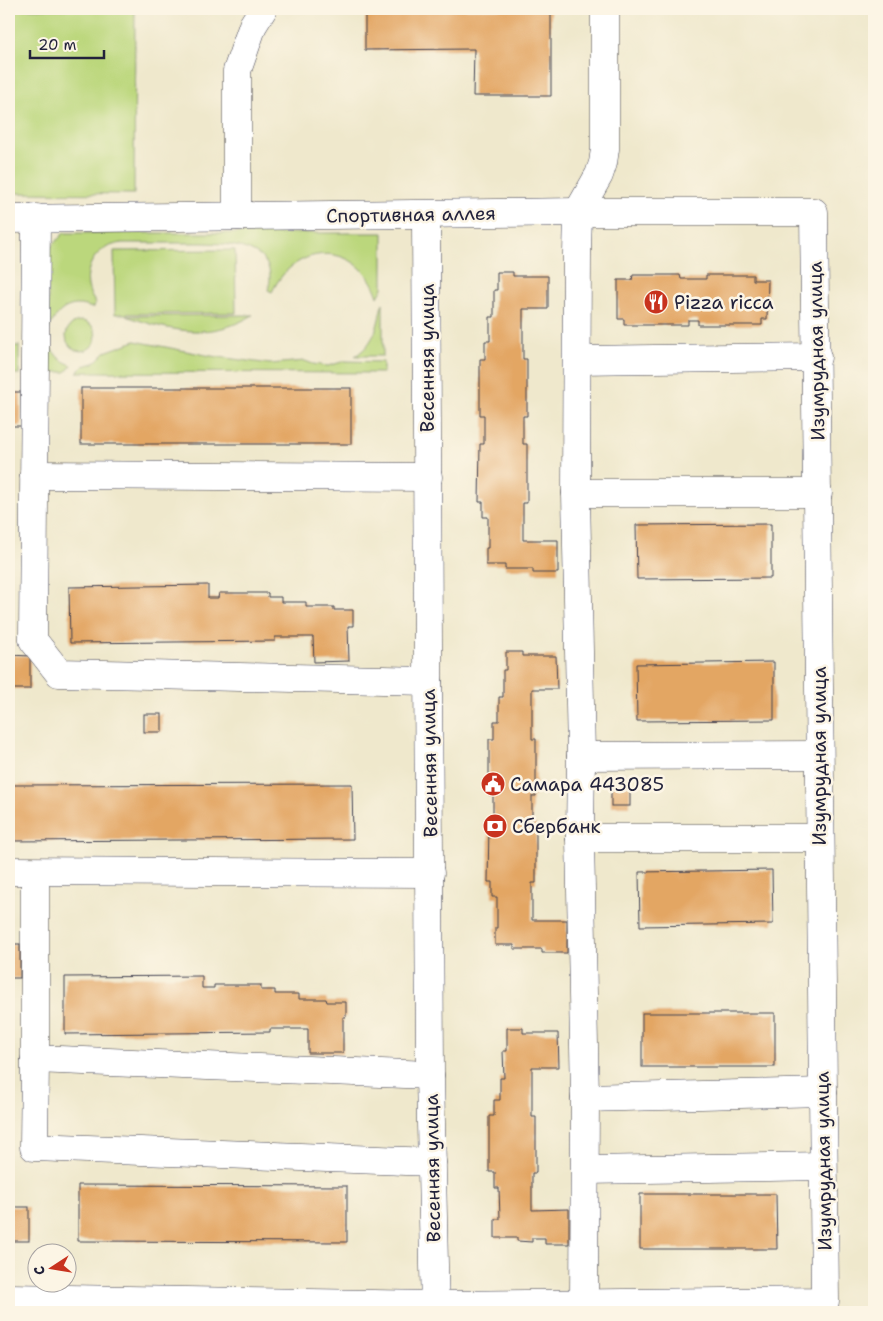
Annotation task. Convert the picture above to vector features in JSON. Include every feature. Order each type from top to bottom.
[{"type":"street","points":[[237,216],[237,71],[253,25],[263,9]]},
{"type":"street","points":[[9,1298],[435,1309],[584,1304],[586,1170],[576,493],[578,212],[604,163],[605,9]]},
{"type":"street","name":"Спортивная аллея","points":[[9,219],[578,212],[814,212]]},
{"type":"street","name":"Изумрудная улица","points":[[584,1304],[825,1301],[814,212]]},
{"type":"street","name":"Весенняя улица","points":[[426,215],[430,1075],[435,1309]]},
{"type":"street","points":[[36,218],[33,640],[59,673],[428,681]]},
{"type":"street","points":[[577,360],[816,357]]},
{"type":"street","points":[[34,475],[428,477]]},
{"type":"street","points":[[576,493],[818,493]]},
{"type":"street","points":[[581,756],[819,755]]},
{"type":"street","points":[[580,838],[820,838]]},
{"type":"street","points":[[430,873],[22,871],[35,1059],[34,1147],[432,1162]]},
{"type":"street","points":[[35,1059],[430,1075]]},
{"type":"street","points":[[585,1098],[823,1092]]},
{"type":"street","points":[[586,1170],[823,1166]]},
{"type":"green space","points":[[9,9],[135,9],[134,194],[9,193]]},
{"type":"green space","points":[[64,233],[383,233],[383,288],[378,297],[370,279],[358,266],[343,258],[328,254],[312,256],[296,263],[283,275],[272,292],[268,290],[270,273],[265,261],[255,253],[241,247],[209,243],[123,243],[104,249],[92,262],[89,269],[88,283],[89,290],[96,303],[92,308],[77,305],[64,309],[55,318],[48,331],[48,250]]},
{"type":"green space","points":[[235,250],[236,313],[115,314],[114,251]]},
{"type":"green space","points":[[383,303],[383,356],[355,356],[367,346],[373,337]]},
{"type":"green space","points":[[253,315],[237,323],[206,331],[190,331],[158,326],[126,316]]},
{"type":"green space","points":[[81,321],[92,325],[96,336],[92,347],[81,351],[70,347],[66,336],[70,325]]},
{"type":"green space","points":[[48,341],[57,356],[72,365],[66,372],[48,372]]},
{"type":"green space","points":[[135,341],[211,356],[270,364],[305,361],[328,366],[345,361],[383,362],[383,373],[77,372],[84,366],[94,363],[105,352]]},
{"type":"green space","points":[[9,346],[19,346],[19,374],[9,374]]},
{"type":"building","points":[[365,9],[551,9],[551,96],[473,96],[474,49],[365,50]]},
{"type":"building","points":[[497,272],[513,272],[513,276],[548,276],[548,309],[523,309],[523,359],[527,359],[527,416],[523,416],[523,444],[527,444],[527,503],[523,503],[523,540],[558,540],[558,573],[533,573],[533,569],[505,569],[505,565],[486,565],[488,517],[483,517],[483,502],[479,502],[480,444],[484,444],[484,415],[480,415],[480,359],[485,359],[485,341],[490,341],[490,317],[494,317],[494,290],[497,290]]},
{"type":"building","points":[[633,275],[680,275],[681,279],[706,279],[706,275],[753,275],[753,280],[768,280],[767,319],[762,319],[762,325],[698,325],[698,320],[688,320],[688,325],[624,325],[624,319],[618,319],[618,280],[632,280]]},
{"type":"building","points":[[81,388],[351,388],[351,444],[81,444]]},
{"type":"building","points":[[9,392],[21,392],[21,426],[9,426]]},
{"type":"building","points":[[771,524],[771,578],[637,579],[636,525]]},
{"type":"building","points":[[208,585],[208,598],[218,598],[219,593],[268,593],[268,597],[281,597],[281,602],[306,602],[306,607],[334,607],[334,610],[353,610],[353,626],[348,626],[349,661],[314,662],[313,637],[275,637],[275,641],[70,643],[69,587]]},
{"type":"building","points":[[506,652],[522,652],[522,656],[556,656],[557,689],[532,689],[532,739],[536,739],[536,796],[532,796],[532,824],[536,824],[536,883],[532,883],[532,920],[567,920],[567,953],[542,953],[542,949],[514,949],[514,945],[495,945],[497,897],[492,897],[492,882],[488,882],[489,824],[493,824],[493,795],[489,795],[489,739],[494,739],[494,721],[499,721],[499,697],[503,697],[503,670],[506,670]]},
{"type":"building","points":[[9,655],[30,656],[30,689],[9,689]]},
{"type":"building","points":[[774,662],[774,720],[637,721],[636,664]]},
{"type":"building","points":[[144,714],[162,714],[162,732],[144,732]]},
{"type":"building","points":[[352,784],[353,839],[9,841],[9,785]]},
{"type":"building","points":[[611,786],[630,786],[630,806],[611,806]]},
{"type":"building","points":[[772,870],[773,924],[640,926],[639,872]]},
{"type":"building","points":[[9,944],[20,944],[20,978],[9,978]]},
{"type":"building","points":[[202,976],[202,988],[214,988],[214,985],[261,985],[261,990],[275,990],[275,994],[299,994],[299,999],[326,999],[327,1002],[346,1002],[346,1017],[343,1017],[343,1053],[308,1053],[308,1029],[270,1029],[270,1032],[65,1034],[65,977]]},
{"type":"building","points":[[642,1013],[775,1013],[775,1067],[642,1067]]},
{"type":"building","points":[[507,1028],[523,1028],[523,1033],[558,1033],[559,1067],[532,1067],[532,1117],[536,1117],[536,1173],[532,1173],[532,1210],[569,1209],[569,1244],[545,1244],[545,1238],[532,1238],[532,1242],[517,1241],[517,1238],[495,1238],[495,1219],[500,1219],[499,1188],[495,1188],[495,1172],[489,1172],[489,1116],[494,1116],[494,1100],[500,1100],[500,1078],[504,1078],[503,1051],[507,1051]]},
{"type":"building","points":[[78,1185],[347,1186],[347,1242],[78,1241]]},
{"type":"building","points":[[640,1194],[776,1194],[777,1249],[640,1249]]},
{"type":"building","points":[[9,1207],[29,1207],[29,1241],[9,1241]]},
{"type":"place","name":"Pizza ricca","points":[[656,302]]},
{"type":"place","name":"Самара 443085","points":[[493,784]]},
{"type":"place","name":"Сбербанк","points":[[495,826]]}]
